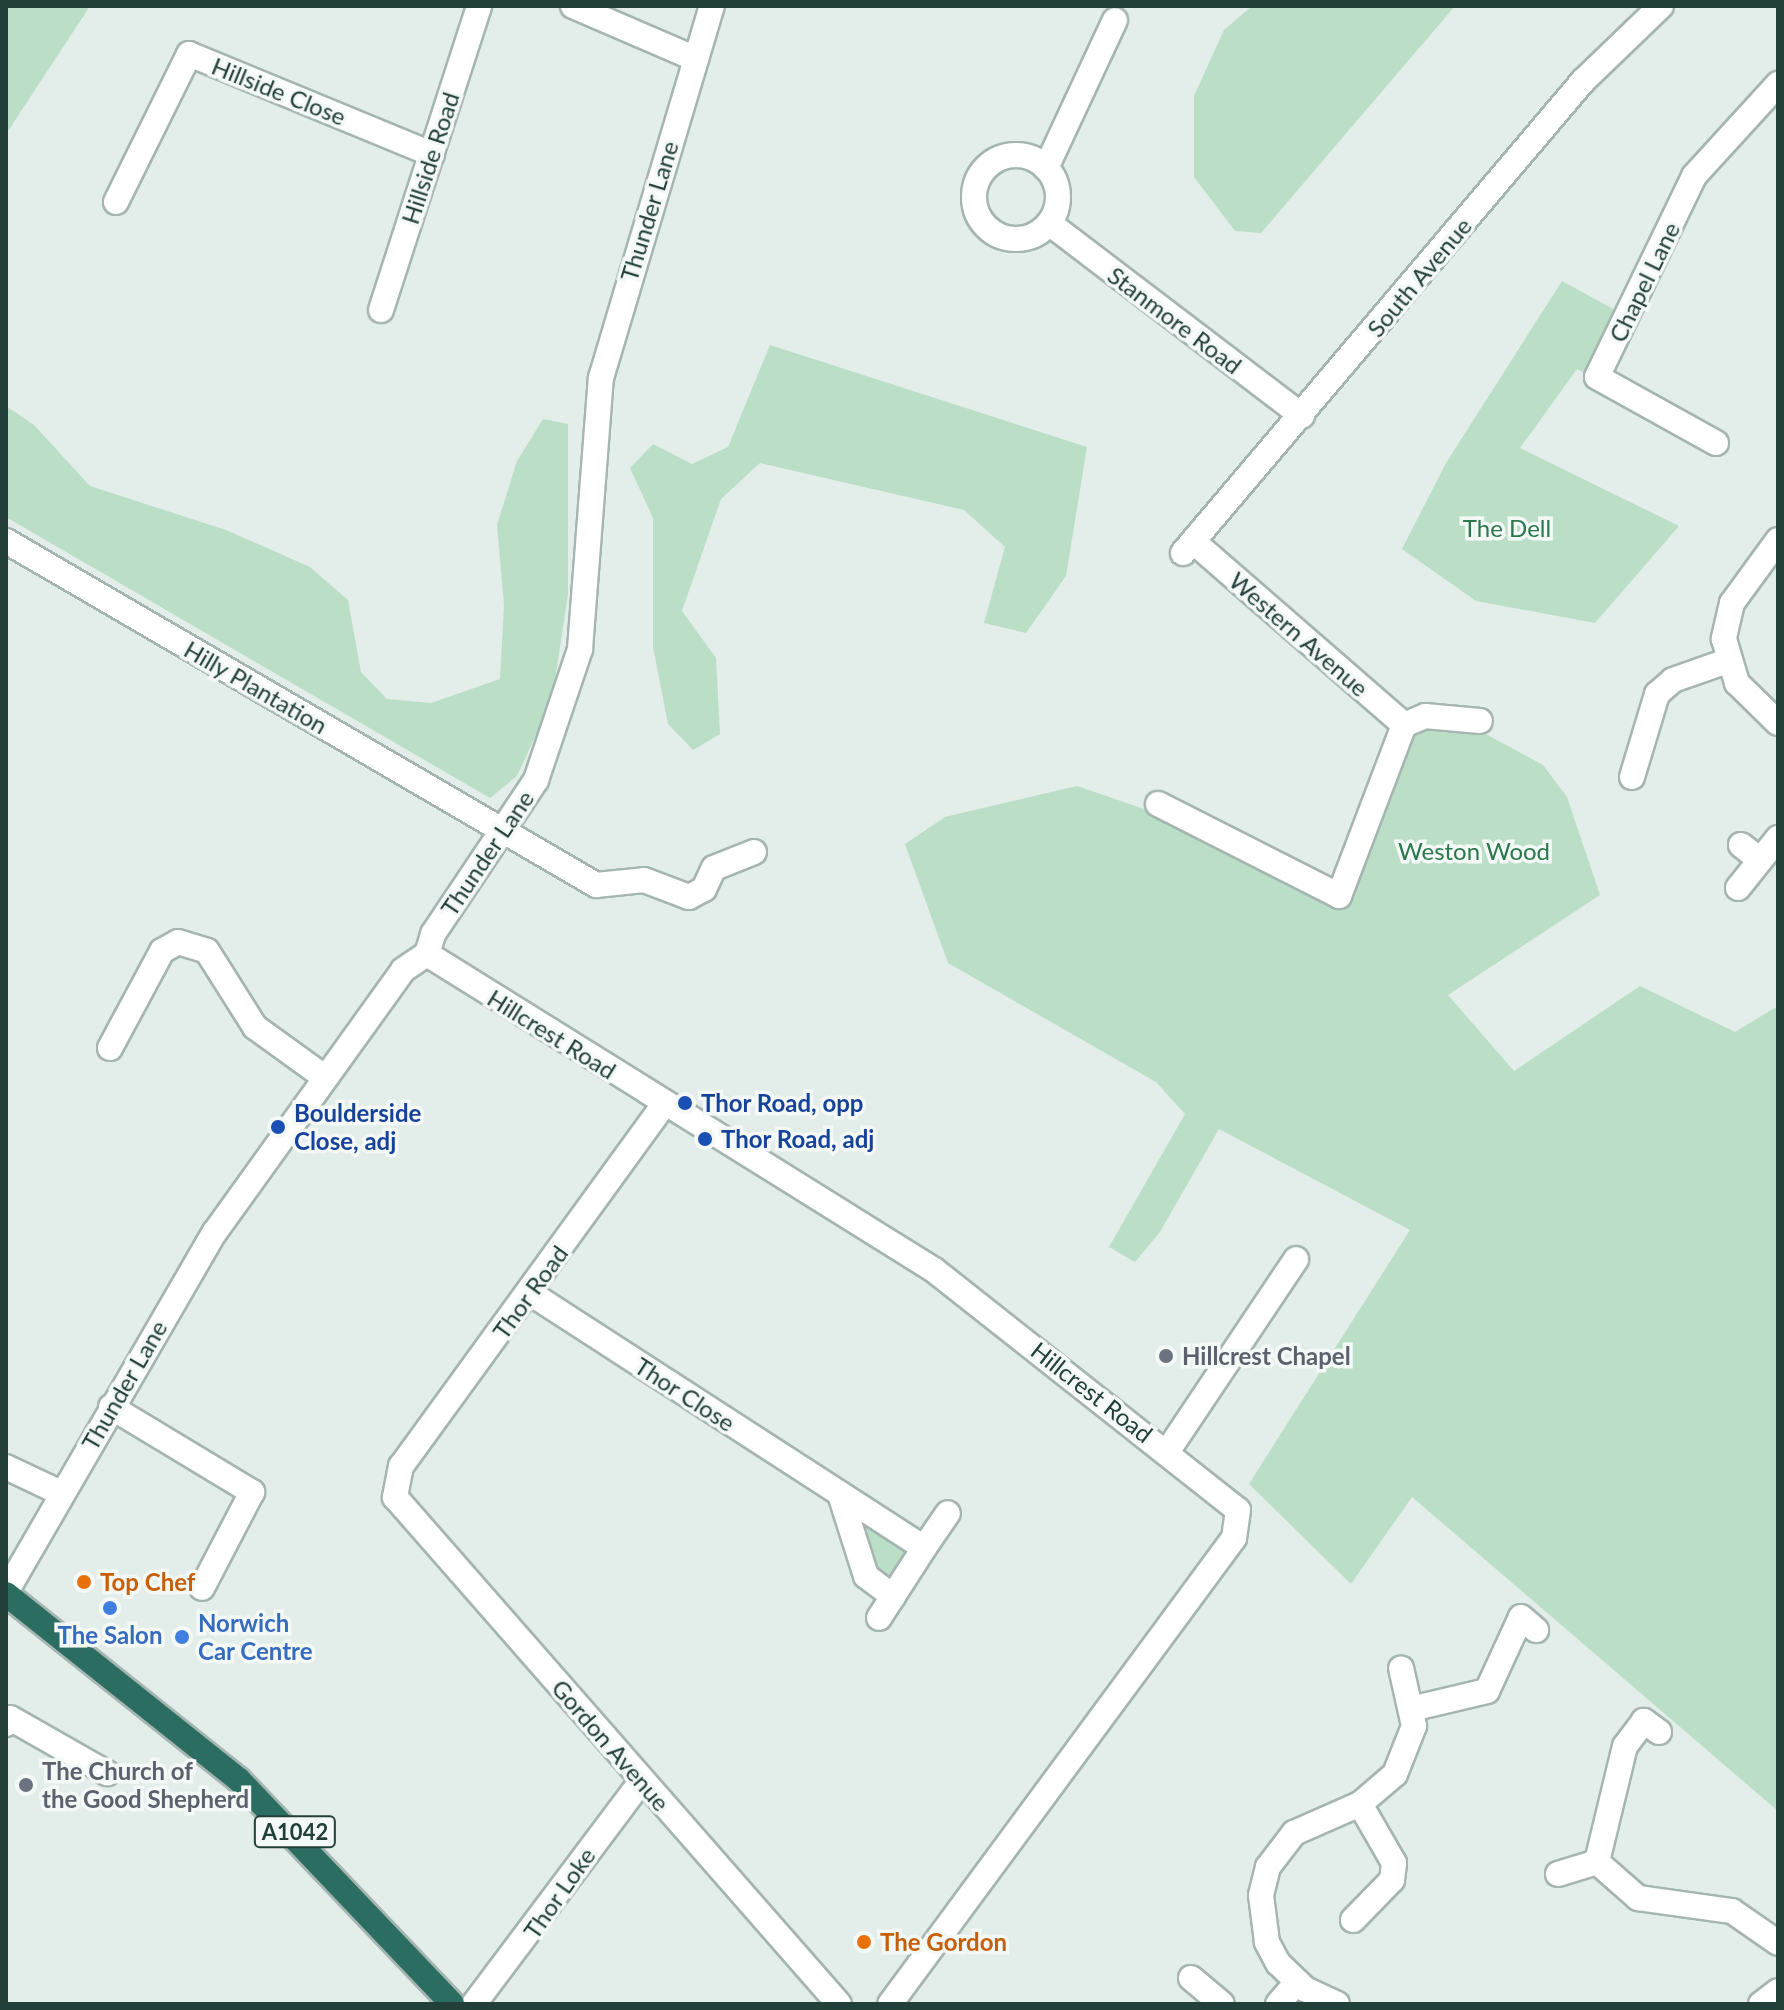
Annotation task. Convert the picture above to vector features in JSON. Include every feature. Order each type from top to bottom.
[{"type":"highway","name":"A1042","points":[[6,1593],[239,1780],[313,1849],[452,2004]]},
{"type":"street","name":"Hillside Road","points":[[381,310],[479,6]]},
{"type":"street","points":[[573,6],[696,59]]},
{"type":"street","name":"Thunder Lane","points":[[6,1593],[61,1493],[215,1232],[403,970],[427,954],[433,934],[505,833],[536,780],[573,683],[601,378],[712,6]]},
{"type":"street","name":"South Avenue","points":[[1189,548],[1583,81],[1661,6]]},
{"type":"street","points":[[1046,168],[1101,30]]},
{"type":"street","name":"Hillside Close","points":[[116,202],[189,54],[432,154]]},
{"type":"street","name":"Chapel Lane","points":[[1716,443],[1597,377],[1694,176],[1778,84]]},
{"type":"street","points":[[1000,158],[1031,158],[1046,168],[1058,195],[1049,223],[1010,239],[983,223],[974,196],[978,180],[1000,158]]},
{"type":"street","name":"Stanmore Road","points":[[1049,223],[1302,416]]},
{"type":"street","points":[[1778,540],[1732,603],[1727,661],[1737,683],[1778,723]]},
{"type":"street","name":"Hilly Plantation","points":[[6,541],[505,833],[609,889],[644,880],[689,897],[704,889],[714,868],[747,860]]},
{"type":"street","name":"Western Avenue","points":[[1189,548],[1404,725]]},
{"type":"street","points":[[1632,777],[1657,694],[1673,680],[1727,661]]},
{"type":"street","points":[[1158,804],[1339,896],[1404,725],[1425,716],[1480,721]]},
{"type":"street","points":[[1738,888],[1778,838]]},
{"type":"street","points":[[1741,845],[1760,860]]},
{"type":"street","points":[[109,1033],[162,951],[178,942],[192,944],[218,962],[255,1027],[324,1077]]},
{"type":"street","name":"Hillcrest Road","points":[[427,954],[934,1270],[1229,1500],[1238,1529],[890,2004]]},
{"type":"street","name":"Thor Road","points":[[394,1480],[665,1103]]},
{"type":"street","points":[[1167,1452],[1296,1259]]},
{"type":"street","name":"Thor Close","points":[[530,1293],[924,1548]]},
{"type":"street","points":[[111,1407],[252,1492],[202,1588]]},
{"type":"street","points":[[6,1467],[61,1493]]},
{"type":"street","name":"Gordon Avenue","points":[[394,1480],[403,1511],[839,2004]]},
{"type":"street","points":[[840,1494],[866,1576],[893,1596]]},
{"type":"street","points":[[879,1618],[948,1513]]},
{"type":"street","points":[[1415,1708],[1487,1691],[1521,1617]]},
{"type":"street","points":[[1337,2004],[1296,1983],[1267,1942],[1260,1906],[1268,1867],[1294,1833],[1360,1804],[1395,1774],[1408,1751],[1415,1708],[1401,1668]]},
{"type":"street","points":[[6,1724],[10,1718],[107,1773]]},
{"type":"street","points":[[1597,1862],[1619,1759],[1645,1721]]},
{"type":"street","name":"Thor Loke","points":[[474,2004],[642,1780]]},
{"type":"street","points":[[1353,1920],[1394,1895],[1394,1863],[1360,1804]]},
{"type":"street","points":[[1558,1874],[1597,1862]]},
{"type":"street","points":[[1597,1862],[1638,1898],[1732,1911],[1778,1943]]},
{"type":"street","points":[[1191,1978],[1222,2004]]},
{"type":"street","points":[[1278,2004],[1296,1983]]},
{"type":"street","points":[[1761,2004],[1778,1991]]},
{"type":"green space","points":[[6,6],[90,6],[6,134]]},
{"type":"green space","points":[[1252,6],[1455,6],[1261,233],[1235,231],[1194,177],[1194,96],[1224,30]]},
{"type":"green space","name":"The Dell","points":[[1562,281],[1624,315],[1591,376],[1577,369],[1520,448],[1679,526],[1595,623],[1476,601],[1402,549],[1446,463]]},
{"type":"green space","points":[[770,345],[1087,447],[1066,576],[1026,633],[984,623],[1005,547],[964,510],[760,463],[721,499],[682,611],[716,658],[720,734],[693,750],[668,724],[653,647],[653,518],[630,468],[653,444],[692,464],[728,447]]},
{"type":"green space","points":[[6,406],[34,425],[90,486],[226,530],[310,567],[348,600],[361,672],[387,699],[431,703],[500,679],[504,605],[497,525],[517,461],[543,419],[568,424],[568,594],[552,700],[517,776],[490,798],[6,517]]},
{"type":"green space","name":"Weston Wood","points":[[1469,725],[1543,765],[1567,797],[1600,895],[1448,995],[1514,1071],[1640,986],[1735,1032],[1778,1006],[1778,1811],[1412,1497],[1351,1584],[1249,1484],[1410,1230],[1219,1129],[1160,1232],[1135,1262],[1109,1247],[1185,1114],[1156,1082],[948,963],[905,844],[945,817],[1077,786],[1150,811],[1338,906],[1417,726]]},
{"type":"green space","points":[[851,1508],[910,1552],[896,1577],[880,1578]]},
{"type":"place","name":"Thor Road, opp","points":[[685,1103]]},
{"type":"place","name":"Boulderside Close, adj","points":[[278,1127]]},
{"type":"place","name":"Thor Road, adj","points":[[705,1139]]},
{"type":"place","name":"Hillcrest Chapel","points":[[1166,1356]]},
{"type":"place","name":"Top Chef","points":[[84,1582]]},
{"type":"place","name":"The Salon","points":[[110,1608]]},
{"type":"place","name":"Norwich Car Centre","points":[[182,1637]]},
{"type":"place","name":"The Church of the Good Shepherd","points":[[26,1785]]},
{"type":"place","name":"The Gordon","points":[[864,1942]]}]
